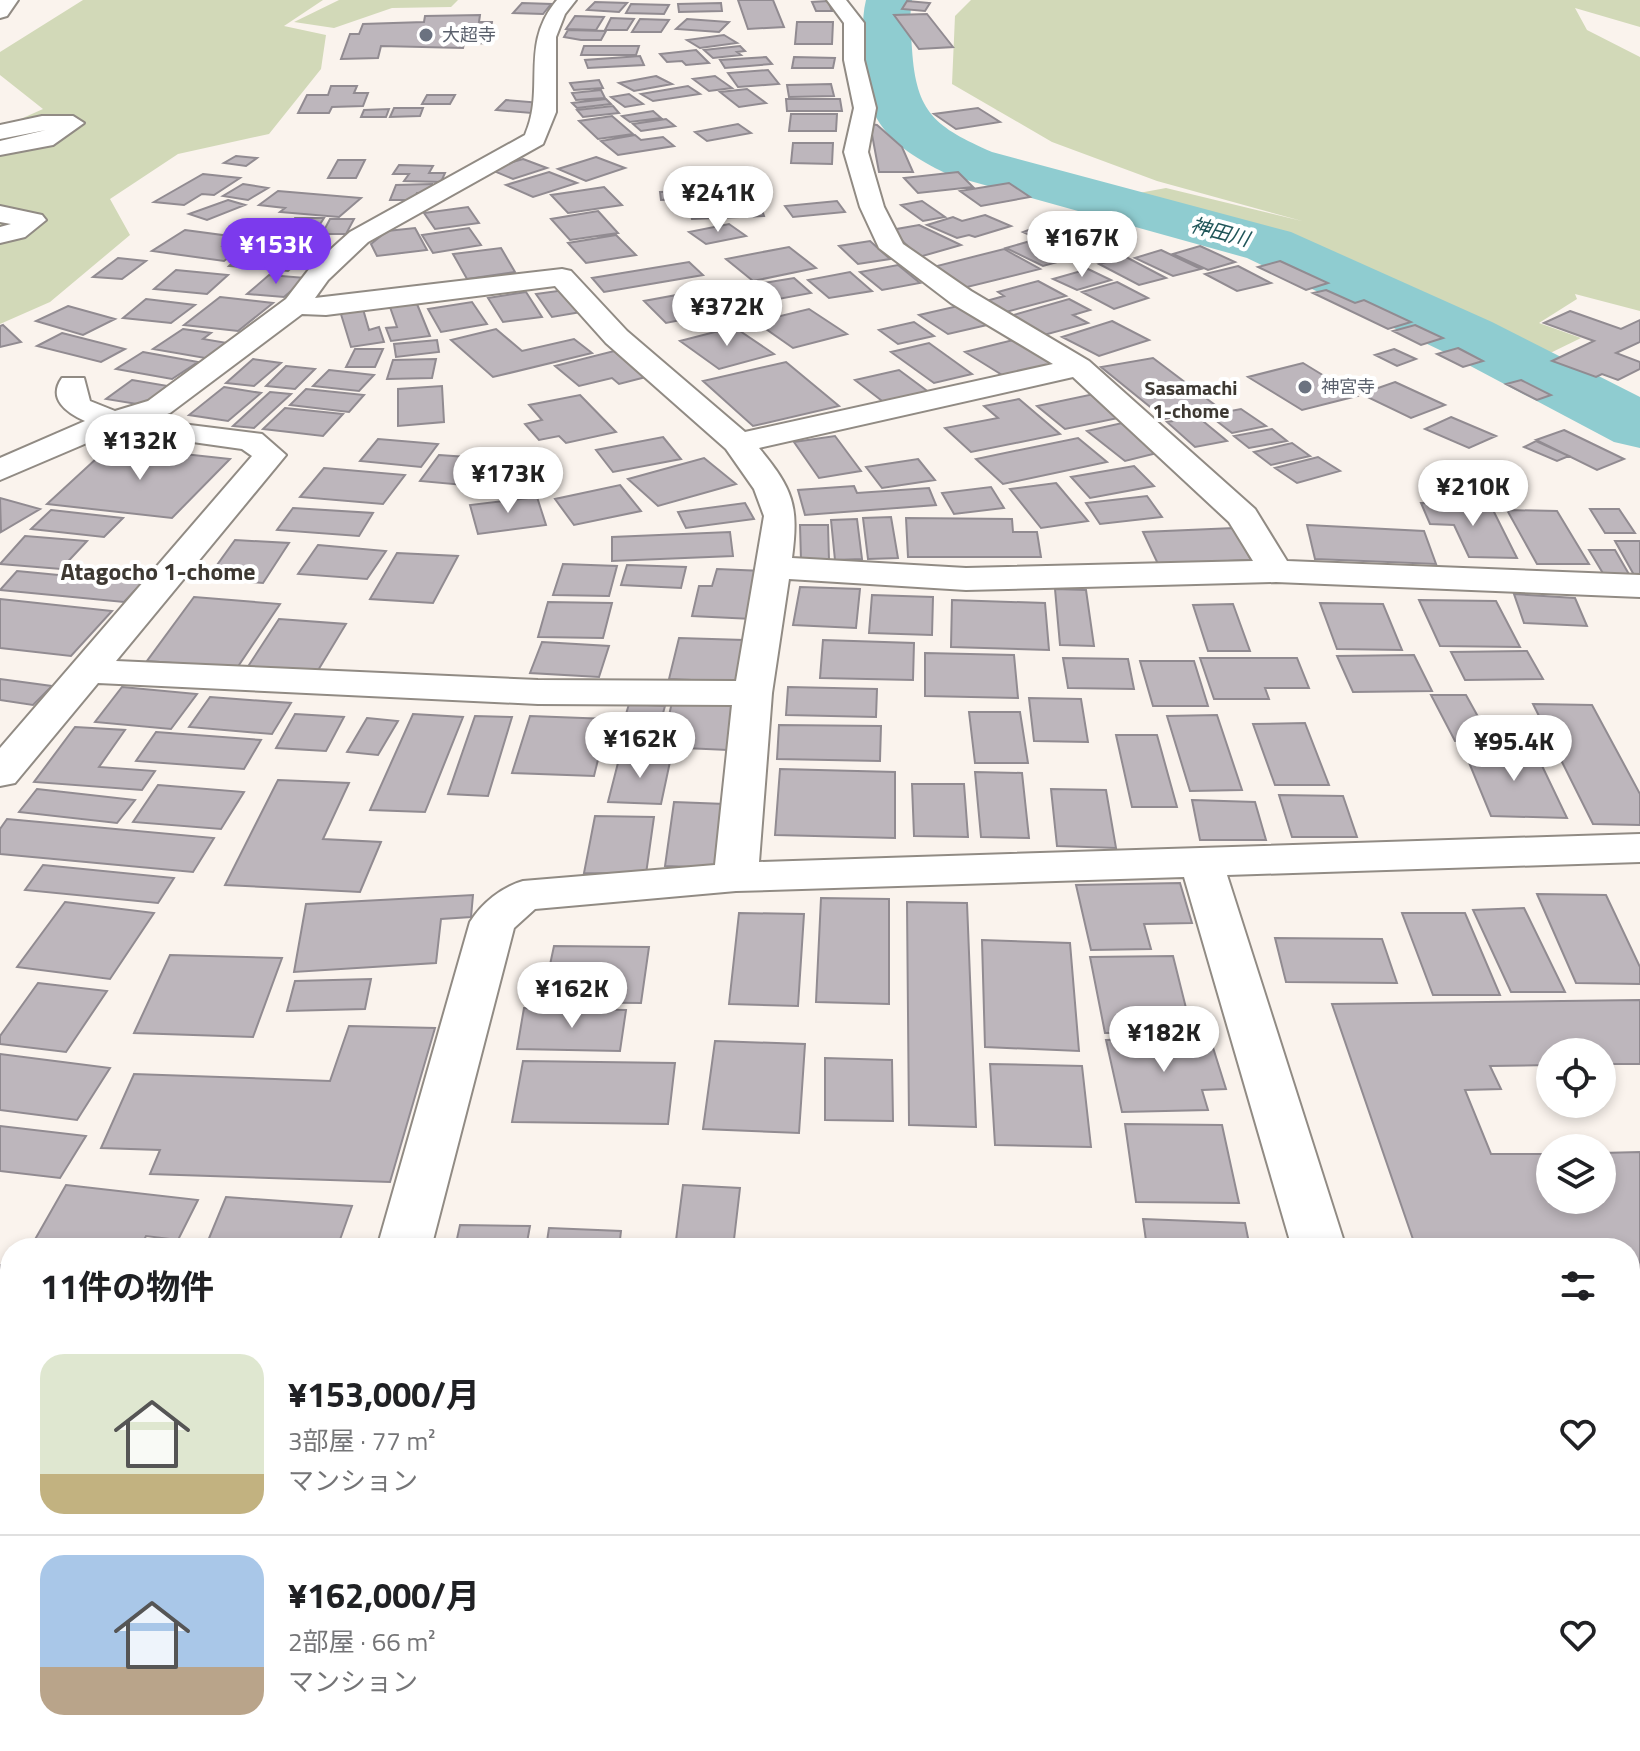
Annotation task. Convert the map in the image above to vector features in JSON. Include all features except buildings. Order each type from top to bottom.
[{"type":"street","points":[[0,12],[9,0]]},
{"type":"street","points":[[0,470],[82,432],[159,407],[296,305],[319,274],[359,237],[535,139],[545,111],[542,89],[545,38],[551,17],[567,0]]},
{"type":"street","points":[[836,0],[854,23],[858,90],[865,108],[856,152],[872,207],[892,248],[961,297],[1079,367],[1243,516],[1276,571]]},
{"type":"street","points":[[0,132],[42,123],[73,123],[45,140],[0,148]]},
{"type":"street","points":[[0,214],[33,220],[16,232],[0,235]]},
{"type":"street","points":[[296,305],[326,307],[562,277],[588,310],[626,346],[738,443],[775,494],[781,516],[753,693],[736,877]]},
{"type":"street","points":[[738,443],[1079,367]]},
{"type":"street","points":[[0,774],[270,455],[251,441],[115,422],[75,406],[73,384]]},
{"type":"street","points":[[772,567],[966,579],[1276,571],[1640,586]]},
{"type":"street","points":[[89,671],[538,692],[753,693]]},
{"type":"street","points":[[407,1238],[493,922],[523,896],[736,877],[1640,848]]},
{"type":"street","points":[[1201,861],[1316,1238]]},
{"type":"green space","points":[[83,0],[323,0],[284,26],[326,35],[321,69],[269,134],[178,154],[110,199],[130,235],[50,302],[0,324],[0,123],[14,122],[43,109],[0,75],[0,52]]},
{"type":"green space","points":[[339,0],[458,0],[451,7],[392,8],[334,28],[294,22]]},
{"type":"green space","points":[[971,0],[1640,0],[1640,27],[1575,8],[1587,30],[1640,57],[1640,311],[1575,294],[1577,299],[1539,323],[1581,338],[1540,358],[1338,262],[1128,195],[1166,188],[1302,221],[1157,181],[1052,142],[952,84],[955,16]]},
{"type":"waterway","name":"神田川","points":[[889,0],[887,27],[891,90],[896,107],[905,121],[931,144],[972,164],[1269,245],[1468,337],[1640,426]]},
{"type":"place","name":"大超寺","points":[[426,35]]},
{"type":"place","name":"神宮寺","points":[[1305,387]]},
{"type":"district","name":"Sasamachi 1-chome","points":[[1191,400]]},
{"type":"district","name":"Atagocho 1-chome","points":[[158,572]]}]
